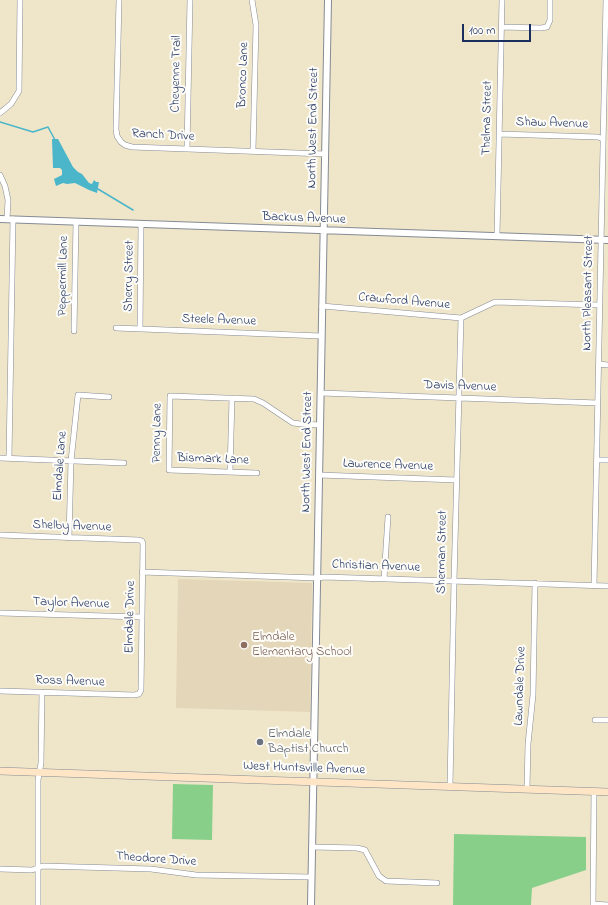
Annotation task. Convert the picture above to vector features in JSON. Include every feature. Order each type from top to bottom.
[{"type":"main road","name":"West Huntsville Avenue","points":[[0,771],[608,792]]},
{"type":"street","points":[[0,113],[11,104],[19,91],[20,0]]},
{"type":"street","name":"Ranch Drive","points":[[119,0],[117,136],[125,146],[325,154]]},
{"type":"street","name":"Cheyenne Trail","points":[[187,149],[190,0]]},
{"type":"street","name":"Bronco Lane","points":[[252,0],[256,24],[252,151]]},
{"type":"street","name":"North West End Street","points":[[311,905],[328,0]]},
{"type":"street","name":"Thelma Street","points":[[497,236],[502,0]]},
{"type":"street","points":[[501,27],[547,27],[550,20],[550,0]]},
{"type":"street","name":"North Pleasant Street","points":[[594,586],[598,460],[599,305],[605,240],[603,139],[606,0]]},
{"type":"street","name":"Shaw Avenue","points":[[498,134],[598,137],[603,139]]},
{"type":"street","points":[[0,175],[5,186],[8,200],[6,219],[9,458]]},
{"type":"street","name":"Backus Avenue","points":[[6,219],[605,240]]},
{"type":"street","name":"Peppermill Lane","points":[[74,331],[76,222]]},
{"type":"street","name":"Sherry Street","points":[[140,329],[141,224]]},
{"type":"street","name":"Crawford Avenue","points":[[322,306],[461,318],[495,302],[599,305]]},
{"type":"street","name":"Sherman Street","points":[[450,786],[461,318]]},
{"type":"street","name":"Steele Avenue","points":[[116,328],[321,336]]},
{"type":"street","points":[[599,364],[608,365]]},
{"type":"street","name":"Davis Avenue","points":[[321,393],[598,403]]},
{"type":"street","name":"Elmdale Lane","points":[[69,538],[71,460],[78,395],[109,397]]},
{"type":"street","name":"Penny Lane","points":[[169,470],[170,396],[232,398]]},
{"type":"street","points":[[230,472],[232,398],[254,399],[263,403],[293,423],[320,425]]},
{"type":"street","points":[[0,458],[124,463]]},
{"type":"street","points":[[598,460],[608,460]]},
{"type":"street","name":"Bismark Lane","points":[[169,470],[257,473]]},
{"type":"street","name":"Lawrence Avenue","points":[[318,475],[456,480]]},
{"type":"street","points":[[384,579],[388,517]]},
{"type":"street","name":"Shelby Avenue","points":[[0,535],[142,541]]},
{"type":"street","name":"Elmdale Drive","points":[[139,694],[142,617],[142,541]]},
{"type":"street","name":"Christian Avenue","points":[[142,572],[608,586]]},
{"type":"street","name":"Lawndale Drive","points":[[527,789],[528,744],[533,695],[535,584]]},
{"type":"street","name":"Taylor Avenue","points":[[0,613],[142,617]]},
{"type":"street","name":"Ross Avenue","points":[[0,691],[134,696],[139,694]]},
{"type":"street","points":[[38,905],[38,780],[41,763],[42,692]]},
{"type":"street","points":[[595,720],[608,720]]},
{"type":"street","points":[[594,792],[593,905],[608,905]]},
{"type":"street","points":[[312,847],[357,848],[365,850],[379,876],[386,881],[437,883]]},
{"type":"street","name":"Theodore Drive","points":[[0,869],[32,870],[43,866],[151,869],[196,875],[311,877]]},
{"type":"shaded area","name":"Elmdale Elementary School","points":[[178,579],[312,583],[310,712],[176,708]]},
{"type":"green space","points":[[173,784],[213,785],[212,840],[172,839]]},
{"type":"green space","points":[[454,834],[586,837],[586,870],[532,888],[531,905],[453,905]]},
{"type":"water","points":[[52,139],[58,139],[73,167],[82,174],[89,183],[92,184],[94,180],[99,182],[97,193],[75,183],[63,183],[56,186],[54,179],[62,175],[62,170],[60,168],[53,168]]},
{"type":"waterway","points":[[0,122],[33,132],[48,127],[55,140]]},
{"type":"waterway","points":[[98,189],[133,210]]},
{"type":"place","name":"Elmdale Elementary School","points":[[244,645]]},
{"type":"place","name":"Elmdale Baptist Church","points":[[260,742]]}]
